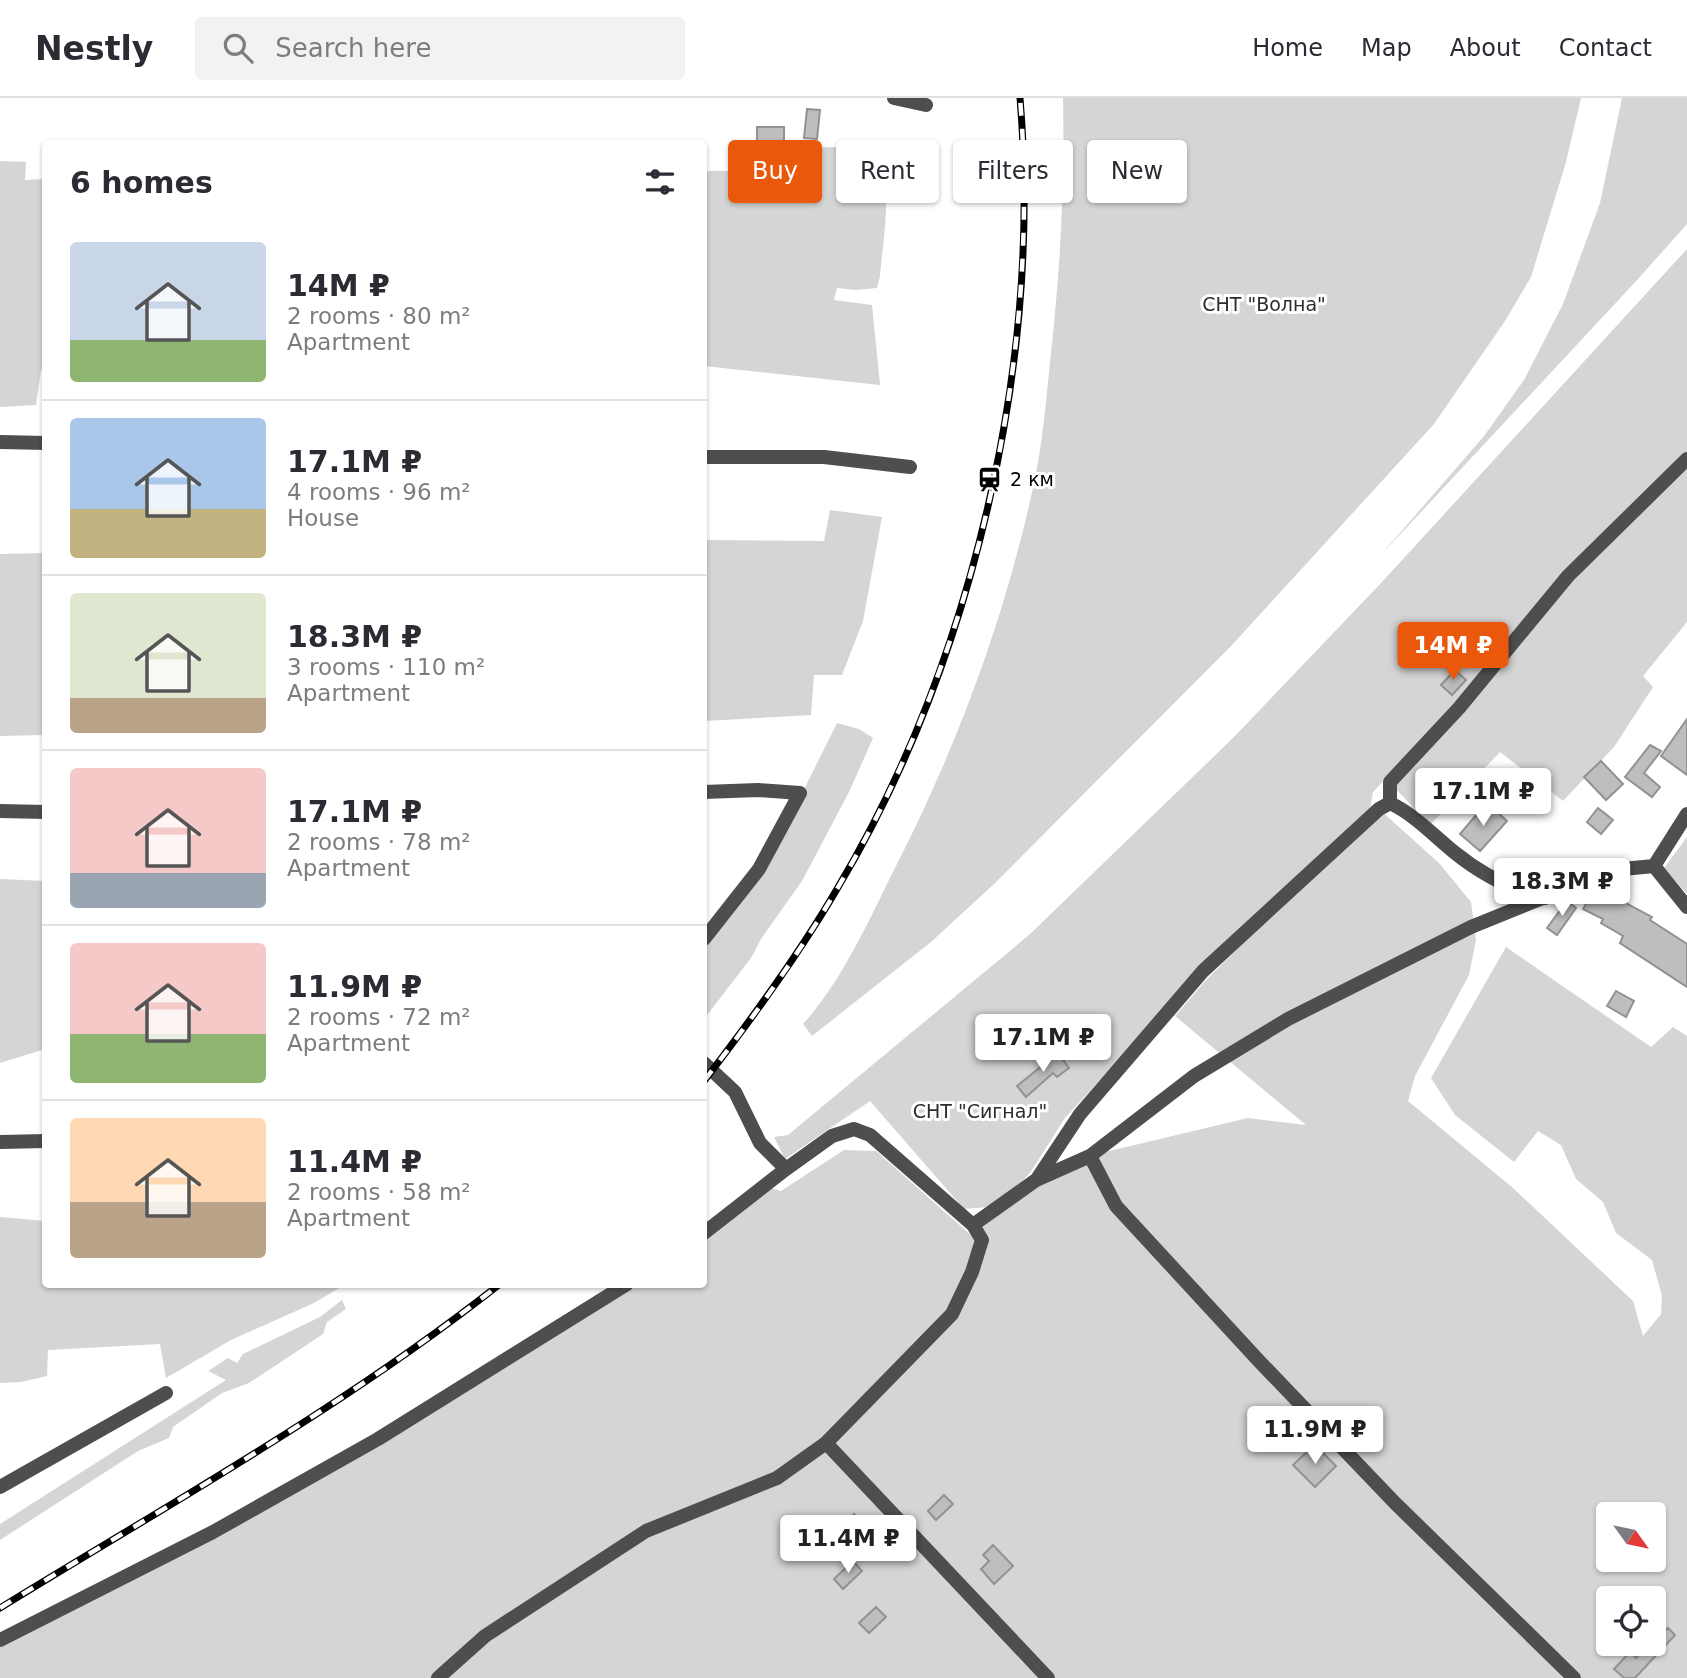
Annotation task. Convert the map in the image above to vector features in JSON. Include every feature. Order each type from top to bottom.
[{"type":"street","points":[[894,98],[926,105]]},
{"type":"street","points":[[0,442],[42,443]]},
{"type":"street","points":[[707,457],[824,457],[910,467]]},
{"type":"street","points":[[1390,803],[1390,782],[1468,697],[1568,576],[1687,459]]},
{"type":"street","points":[[707,792],[758,790],[800,793],[759,869],[707,935]]},
{"type":"street","points":[[1390,803],[1405,810],[1456,855],[1514,891],[1545,898]]},
{"type":"street","points":[[1036,1180],[1080,1114],[1203,971],[1379,809],[1390,803]]},
{"type":"street","points":[[0,811],[42,812]]},
{"type":"street","points":[[1654,866],[1687,814]]},
{"type":"street","points":[[973,1225],[1036,1180],[1090,1156],[1194,1076],[1288,1019],[1471,927],[1612,870],[1654,866]]},
{"type":"street","points":[[1654,866],[1687,907]]},
{"type":"street","points":[[707,1066],[735,1093],[760,1143],[786,1169]]},
{"type":"street","points":[[438,1678],[485,1636],[646,1531],[777,1478],[825,1443],[952,1314],[972,1272],[982,1240],[973,1225],[870,1135],[854,1129],[832,1136],[707,1231]]},
{"type":"street","points":[[0,1142],[42,1141]]},
{"type":"street","points":[[1090,1156],[1116,1206],[1231,1331],[1395,1503],[1574,1678]]},
{"type":"street","points":[[0,1640],[213,1532],[378,1439],[621,1288]]},
{"type":"street","points":[[0,1487],[166,1393]]},
{"type":"street","points":[[825,1443],[1048,1678]]},
{"type":"green space","name":"СНТ \"Волна\"","points":[[1063,98],[1581,98],[1566,162],[1531,277],[1505,321],[1434,424],[1232,645],[994,884],[931,942],[812,1036],[803,1024],[842,970],[917,824],[958,731],[1008,587],[1039,457],[1054,329],[1062,203],[1073,203],[1073,140],[1063,140]]},
{"type":"green space","points":[[1622,98],[1687,98],[1687,224],[1380,556],[1484,436],[1524,380],[1563,304],[1600,203]]},
{"type":"green space","points":[[822,147],[836,147],[836,203],[886,203],[885,232],[877,288],[837,288],[834,300],[872,305],[880,385],[707,366],[707,171],[728,171],[728,203],[822,203]]},
{"type":"green space","points":[[0,161],[26,162],[25,180],[42,179],[42,370],[36,405],[0,407]]},
{"type":"green space","name":"СНТ \"Сигнал\"","points":[[1687,249],[1687,622],[1643,676],[1653,687],[1614,747],[1563,801],[1500,752],[1430,825],[1393,786],[1448,714],[1373,792],[1370,809],[1140,1036],[1065,1118],[1030,1173],[988,1207],[964,1209],[870,1101],[785,1159],[774,1137],[788,1135],[1029,935],[1233,738],[1382,582]]},
{"type":"green space","points":[[830,510],[882,517],[863,621],[842,675],[814,675],[811,715],[707,721],[707,540],[824,541]]},
{"type":"green space","points":[[42,553],[42,735],[0,736],[0,554]]},
{"type":"green space","points":[[837,723],[859,729],[873,738],[850,790],[802,881],[761,939],[751,958],[707,1015],[707,944],[787,824]]},
{"type":"green space","points":[[1379,809],[1439,863],[1471,902],[1476,940],[1469,975],[1415,1076],[1408,1101],[1513,1188],[1633,1301],[1643,1336],[1661,1314],[1662,1296],[1652,1260],[1616,1233],[1603,1202],[1576,1179],[1561,1145],[1538,1131],[1514,1162],[1455,1115],[1431,1078],[1506,947],[1651,1047],[1673,1027],[1687,1036],[1687,1678],[0,1678],[0,1647],[509,1364],[630,1288],[707,1288],[707,1239],[771,1188],[781,1191],[844,1150],[876,1151],[972,1236],[1034,1187],[1101,1153],[1248,1118],[1306,1125],[1175,1016],[1207,979]]},
{"type":"green space","points":[[1687,837],[1687,894],[1664,868]]},
{"type":"green space","points":[[0,879],[42,881],[42,1050],[0,1063]]},
{"type":"green space","points":[[0,1217],[42,1221],[42,1288],[339,1288],[314,1303],[231,1340],[166,1378],[160,1344],[48,1350],[47,1376],[21,1382],[0,1383]]},
{"type":"green space","points":[[342,1300],[346,1309],[327,1322],[323,1334],[249,1383],[222,1393],[173,1427],[169,1438],[138,1451],[0,1540],[0,1524],[226,1380],[208,1371],[228,1358],[237,1363],[243,1354],[320,1317]]},
{"type":"building","points":[[807,109],[820,110],[817,139],[804,138]]},
{"type":"building","points":[[757,127],[784,127],[784,140],[757,140]]},
{"type":"building","points":[[1455,670],[1466,680],[1452,695],[1441,685]]},
{"type":"building","points":[[1687,719],[1687,775],[1661,756]]},
{"type":"building","points":[[1650,745],[1661,751],[1644,773],[1660,787],[1652,797],[1625,777]]},
{"type":"building","points":[[1601,761],[1623,784],[1606,800],[1584,777]]},
{"type":"building","points":[[1484,806],[1491,813],[1494,809],[1507,821],[1480,851],[1460,834]]},
{"type":"building","points":[[1598,808],[1613,820],[1601,834],[1587,822]]},
{"type":"building","points":[[1596,887],[1652,917],[1650,920],[1687,944],[1687,987],[1620,943],[1623,936],[1601,923],[1603,919],[1583,909]]},
{"type":"building","points":[[1567,901],[1576,908],[1557,935],[1547,928]]},
{"type":"building","points":[[1616,991],[1634,1001],[1626,1017],[1607,1006]]},
{"type":"building","points":[[1095,1018],[1103,1027],[1087,1041],[1079,1031]]},
{"type":"building","points":[[1058,1053],[1069,1068],[1057,1077],[1053,1073],[1026,1097],[1017,1086]]},
{"type":"building","points":[[1318,1448],[1336,1466],[1315,1487],[1293,1465],[1309,1450],[1313,1454]]},
{"type":"building","points":[[944,1495],[953,1504],[936,1520],[928,1511]]},
{"type":"building","points":[[854,1514],[874,1534],[857,1551],[837,1531]]},
{"type":"building","points":[[993,1545],[1013,1566],[994,1584],[981,1569],[989,1561],[983,1555]]},
{"type":"building","points":[[853,1561],[862,1571],[843,1589],[834,1579]]},
{"type":"building","points":[[876,1607],[886,1617],[869,1633],[859,1623]]},
{"type":"building","points":[[1668,1628],[1675,1635],[1666,1645]]},
{"type":"building","points":[[1626,1656],[1655,1656],[1635,1678],[1624,1678],[1614,1669]]},
{"type":"railway","points":[[707,1077],[774,987],[837,889],[885,800],[926,706],[960,608],[988,507],[1008,405],[1020,301],[1024,199],[1020,98]]},
{"type":"railway","points":[[0,1608],[318,1413],[441,1329],[495,1288]]},
{"type":"place","name":"2 км","points":[[990,479]]}]
